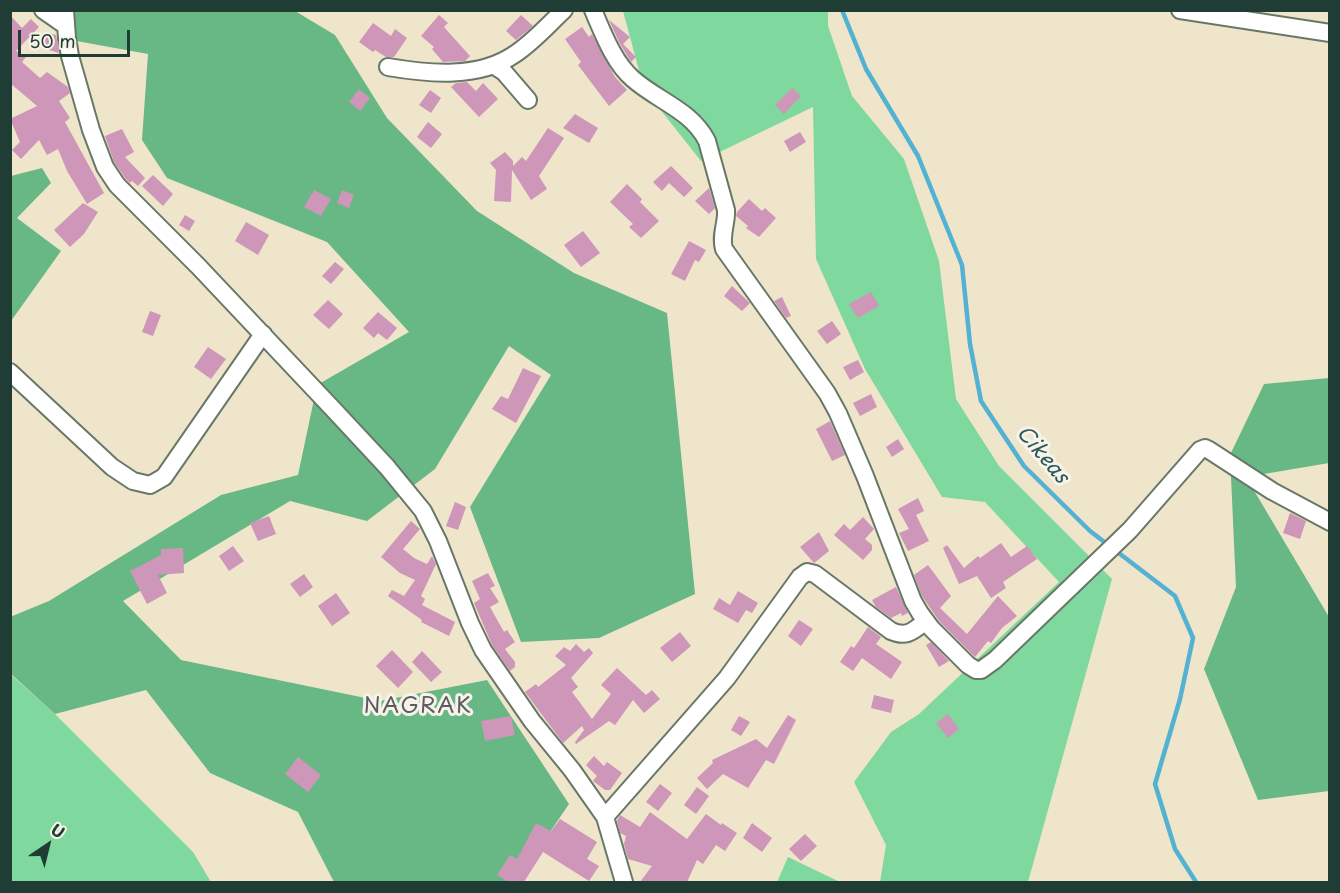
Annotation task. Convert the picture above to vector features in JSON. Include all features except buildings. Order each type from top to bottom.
[{"type":"street","points":[[43,10],[66,18],[70,56],[86,113],[105,167],[117,185],[380,459],[423,511],[438,540],[470,623],[483,650],[525,712],[572,770],[605,817],[624,882]]},
{"type":"street","points":[[388,67],[422,73],[455,72],[493,65],[516,54],[564,10]]},
{"type":"street","points":[[593,10],[625,72],[634,81],[684,113],[702,131],[707,141],[726,210],[727,219],[722,237],[724,249],[827,393],[869,486],[913,601],[926,621],[960,658],[976,670],[981,670],[995,660],[1130,530],[1193,456],[1205,448],[1272,491],[1329,522]]},
{"type":"street","points":[[1180,10],[1329,33]]},
{"type":"street","points":[[493,65],[504,72],[528,100]]},
{"type":"street","points":[[10,372],[112,467],[133,481],[150,485],[164,477],[262,334]]},
{"type":"street","points":[[605,817],[727,678],[800,577],[807,572],[815,574],[891,631],[900,635],[910,633],[926,621]]},
{"type":"green space","points":[[60,11],[295,11],[335,35],[387,118],[477,211],[574,273],[667,313],[695,594],[599,638],[521,642],[470,507],[551,375],[509,346],[435,469],[367,521],[290,501],[123,601],[181,660],[380,701],[487,680],[569,804],[516,882],[334,882],[298,812],[210,773],[146,690],[55,714],[11,674],[10,617],[49,601],[221,495],[298,475],[317,385],[409,332],[327,242],[167,178],[142,140],[148,54],[71,40]]},
{"type":"green space","points":[[623,11],[828,11],[828,26],[852,96],[904,159],[939,261],[956,399],[999,466],[1112,579],[1028,882],[880,882],[886,845],[854,782],[891,732],[919,714],[1059,582],[985,502],[942,497],[865,369],[816,259],[813,107],[701,161],[644,89]]},
{"type":"green space","points":[[42,168],[51,183],[17,218],[61,251],[11,321],[11,176]]},
{"type":"green space","points":[[1329,378],[1329,463],[1246,477],[1329,617],[1329,791],[1258,800],[1204,669],[1236,587],[1230,455],[1264,384]]},
{"type":"green space","points":[[10,674],[55,714],[193,852],[211,882],[11,882]]},
{"type":"green space","points":[[788,857],[840,882],[777,882]]},
{"type":"waterway","name":"Cikeas","points":[[842,10],[866,69],[918,156],[962,265],[970,344],[981,401],[1024,466],[1090,531],[1175,596],[1193,638],[1180,699],[1155,784],[1175,849],[1196,882]]},
{"type":"district","name":"NAGRAK","points":[[418,707]]}]
